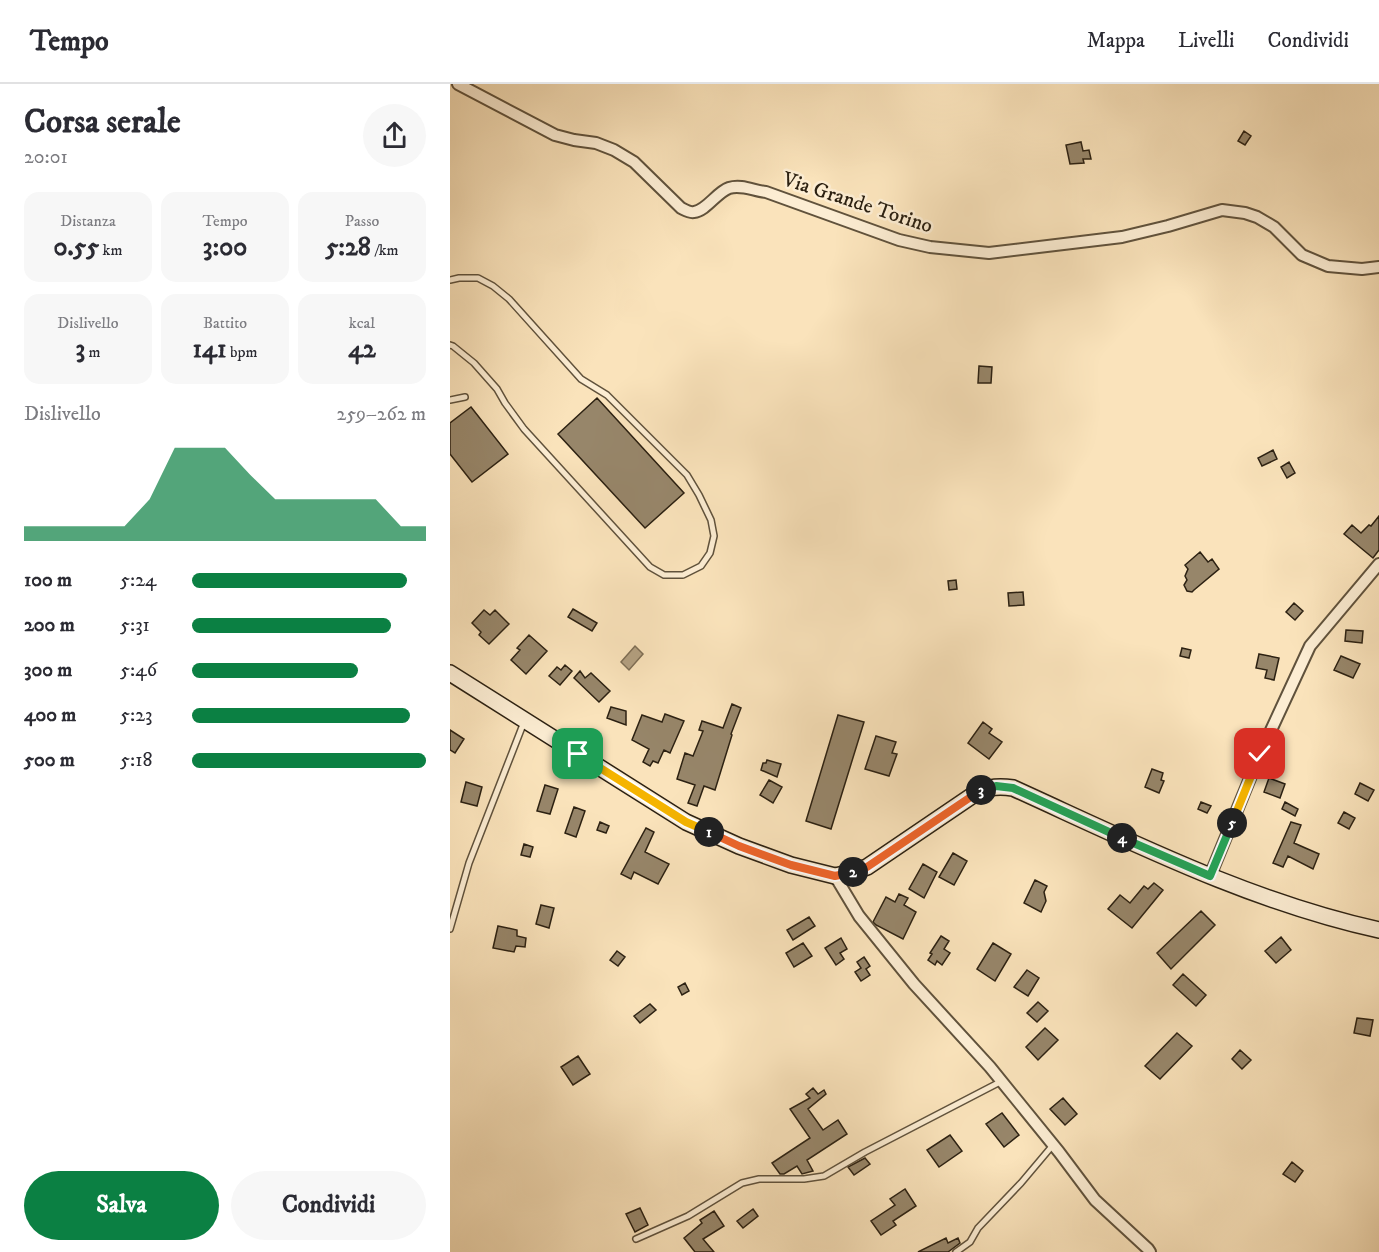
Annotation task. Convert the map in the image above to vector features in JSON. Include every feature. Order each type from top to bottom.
[{"type":"street","name":"Via Grande Torino","points":[[458,84],[555,135],[596,143],[614,150],[634,162],[681,208],[688,211],[701,210],[723,191],[742,187],[757,192],[766,192],[899,240],[930,247],[989,253],[1122,237],[1222,210],[1257,217],[1274,227],[1302,255],[1328,266],[1362,269],[1379,267]]},
{"type":"street","points":[[1210,876],[1260,754],[1310,646],[1379,564]]},
{"type":"street","points":[[450,673],[686,822],[739,846],[791,865],[835,876],[867,867],[979,791],[996,786],[1013,788],[1179,863],[1259,896],[1379,930]]},
{"type":"street","points":[[835,876],[859,916],[914,984],[1002,1081],[1095,1200],[1150,1252]]},
{"type":"lane","points":[[450,280],[478,278],[509,299],[581,379],[607,395],[687,476],[711,520],[714,536],[710,553],[701,566],[683,575],[664,575],[650,567],[524,429],[497,389],[474,363],[450,345]]},
{"type":"lane","points":[[450,400],[465,397]]},
{"type":"lane","points":[[450,929],[469,863],[525,720]]},
{"type":"lane","points":[[636,1239],[688,1216],[742,1183],[751,1180],[804,1179],[824,1176],[865,1152],[1002,1081]]},
{"type":"lane","points":[[956,1252],[970,1242],[978,1228],[1021,1184],[1053,1145]]},
{"type":"shaded area","points":[[635,646],[643,654],[629,670],[621,662]]},
{"type":"building","points":[[1244,131],[1251,136],[1245,145],[1238,141]]},
{"type":"building","points":[[1081,142],[1083,151],[1089,150],[1091,159],[1083,159],[1084,163],[1070,164],[1066,145]]},
{"type":"building","points":[[979,366],[992,367],[991,383],[978,383]]},
{"type":"building","points":[[597,398],[684,493],[645,528],[558,434]]},
{"type":"building","points":[[471,407],[508,454],[472,482],[450,454],[450,423]]},
{"type":"building","points":[[1273,450],[1277,459],[1262,466],[1258,458]]},
{"type":"building","points":[[1289,462],[1295,473],[1287,478],[1281,467]]},
{"type":"building","points":[[1379,516],[1379,550],[1373,558],[1344,534],[1352,525],[1361,533]]},
{"type":"building","points":[[1200,552],[1208,562],[1212,559],[1219,569],[1192,592],[1187,591],[1184,585],[1188,569],[1185,565]]},
{"type":"building","points":[[956,580],[957,589],[949,590],[948,581]]},
{"type":"building","points":[[1023,592],[1024,605],[1009,606],[1008,593]]},
{"type":"building","points":[[1294,603],[1303,611],[1295,620],[1286,612]]},
{"type":"building","points":[[573,609],[597,623],[592,631],[568,617]]},
{"type":"building","points":[[484,610],[490,615],[495,610],[509,624],[489,644],[479,635],[481,632],[472,623]]},
{"type":"building","points":[[1346,630],[1363,631],[1362,643],[1345,641]]},
{"type":"building","points":[[529,635],[547,651],[526,674],[511,660],[520,650],[517,648]]},
{"type":"building","points":[[1182,648],[1191,650],[1189,658],[1180,656]]},
{"type":"building","points":[[1259,654],[1279,658],[1274,680],[1265,678],[1267,670],[1256,668]]},
{"type":"building","points":[[1341,656],[1360,664],[1353,678],[1334,670]]},
{"type":"building","points":[[565,665],[572,671],[560,685],[549,676],[557,667],[561,670]]},
{"type":"building","points":[[580,671],[585,678],[591,673],[610,691],[599,702],[574,678]]},
{"type":"building","points":[[732,704],[741,708],[715,790],[704,786],[697,806],[688,803],[695,785],[677,779],[685,753],[693,756],[703,731],[699,730],[702,721],[723,728]]},
{"type":"building","points":[[611,707],[626,711],[626,725],[607,718]]},
{"type":"building","points":[[665,714],[684,721],[670,753],[664,750],[658,763],[653,761],[650,766],[643,762],[649,749],[632,740],[642,715],[662,722]]},
{"type":"building","points":[[838,715],[864,722],[831,829],[806,821]]},
{"type":"building","points":[[983,722],[992,729],[989,733],[1002,742],[989,759],[968,743]]},
{"type":"building","points":[[450,730],[464,739],[455,753],[450,750]]},
{"type":"building","points":[[876,736],[896,742],[892,753],[897,754],[889,776],[865,769]]},
{"type":"building","points":[[767,760],[781,764],[777,777],[761,770],[763,763]]},
{"type":"building","points":[[1152,769],[1163,773],[1161,780],[1164,781],[1159,793],[1145,787]]},
{"type":"building","points":[[1269,778],[1285,784],[1280,798],[1264,792]]},
{"type":"building","points":[[769,780],[782,787],[773,803],[760,795]]},
{"type":"building","points":[[466,782],[482,787],[477,806],[461,802]]},
{"type":"building","points":[[1360,783],[1374,790],[1368,801],[1355,794]]},
{"type":"building","points":[[545,785],[558,789],[550,814],[537,811]]},
{"type":"building","points":[[1201,802],[1211,806],[1207,813],[1198,809]]},
{"type":"building","points":[[1285,802],[1298,809],[1295,816],[1282,809]]},
{"type":"building","points":[[574,807],[585,811],[576,837],[565,833]]},
{"type":"building","points":[[1344,812],[1355,818],[1349,829],[1338,823]]},
{"type":"building","points":[[600,822],[609,826],[606,833],[597,830]]},
{"type":"building","points":[[1291,822],[1301,825],[1294,843],[1319,854],[1313,869],[1288,856],[1283,867],[1273,863]]},
{"type":"building","points":[[646,828],[654,832],[645,852],[669,864],[658,884],[634,872],[631,879],[621,874]]},
{"type":"building","points":[[524,844],[533,847],[530,857],[521,855]]},
{"type":"building","points":[[953,853],[967,861],[954,885],[939,877]]},
{"type":"building","points":[[923,864],[937,872],[924,898],[909,889]]},
{"type":"building","points":[[1035,880],[1047,886],[1044,892],[1046,901],[1041,912],[1024,903]]},
{"type":"building","points":[[1154,883],[1163,890],[1132,928],[1108,909],[1120,895],[1130,903],[1144,886],[1148,889]]},
{"type":"building","points":[[899,894],[908,898],[904,905],[916,912],[903,939],[873,922],[886,897],[895,902]]},
{"type":"building","points":[[541,905],[554,908],[549,928],[536,924]]},
{"type":"building","points":[[1201,911],[1215,925],[1171,969],[1157,953]]},
{"type":"building","points":[[809,917],[815,926],[793,940],[787,930]]},
{"type":"building","points":[[498,926],[517,930],[517,936],[526,938],[525,947],[516,946],[514,952],[493,948]]},
{"type":"building","points":[[941,936],[949,941],[944,949],[950,953],[942,965],[937,961],[935,965],[928,960]]},
{"type":"building","points":[[1281,937],[1291,950],[1276,963],[1265,951]]},
{"type":"building","points":[[841,938],[847,949],[840,953],[844,959],[836,965],[825,948]]},
{"type":"building","points":[[803,943],[812,956],[794,967],[786,953]]},
{"type":"building","points":[[993,943],[1011,954],[995,981],[977,969]]},
{"type":"building","points":[[617,951],[625,957],[618,966],[610,960]]},
{"type":"building","points":[[864,957],[870,966],[866,969],[870,975],[861,981],[855,972],[861,968],[857,962]]},
{"type":"building","points":[[1027,970],[1039,978],[1028,996],[1014,987]]},
{"type":"building","points":[[1183,974],[1206,995],[1196,1006],[1173,985]]},
{"type":"building","points":[[685,983],[689,991],[682,995],[678,987]]},
{"type":"building","points":[[1038,1002],[1048,1011],[1037,1022],[1027,1013]]},
{"type":"building","points":[[650,1004],[656,1010],[640,1023],[634,1016]]},
{"type":"building","points":[[1357,1018],[1373,1020],[1370,1036],[1354,1033]]},
{"type":"building","points":[[1045,1028],[1058,1040],[1038,1060],[1026,1047]]},
{"type":"building","points":[[1177,1033],[1192,1046],[1160,1079],[1145,1066]]},
{"type":"building","points":[[1240,1050],[1251,1060],[1242,1069],[1232,1059]]},
{"type":"building","points":[[578,1056],[590,1074],[573,1085],[561,1067]]},
{"type":"building","points":[[813,1088],[818,1094],[824,1090],[826,1094],[808,1109],[823,1130],[838,1120],[847,1134],[807,1160],[813,1171],[802,1174],[797,1166],[780,1174],[772,1163],[810,1138],[790,1109],[810,1098],[806,1094]]},
{"type":"building","points":[[1063,1098],[1077,1114],[1065,1125],[1050,1109]]},
{"type":"building","points":[[1002,1113],[1019,1135],[1004,1147],[986,1124]]},
{"type":"building","points":[[950,1135],[962,1151],[939,1167],[927,1150]]},
{"type":"building","points":[[865,1158],[870,1164],[854,1175],[848,1167]]},
{"type":"building","points":[[1292,1162],[1303,1171],[1295,1182],[1283,1174]]},
{"type":"building","points":[[905,1189],[916,1206],[893,1221],[896,1225],[881,1235],[871,1221],[895,1205],[890,1199]]},
{"type":"building","points":[[640,1208],[648,1225],[635,1232],[626,1214]]},
{"type":"building","points":[[753,1209],[758,1216],[743,1228],[737,1221]]},
{"type":"building","points":[[714,1211],[724,1226],[703,1239],[714,1252],[695,1252],[684,1238],[702,1223],[700,1220]]},
{"type":"building","points":[[946,1238],[948,1243],[958,1238],[960,1243],[948,1252],[918,1252]]},
{"type":"route","points":[[578,754],[686,822],[739,846],[791,865],[835,876],[867,867],[979,791],[996,786],[1013,788],[1210,876],[1260,754]]}]
